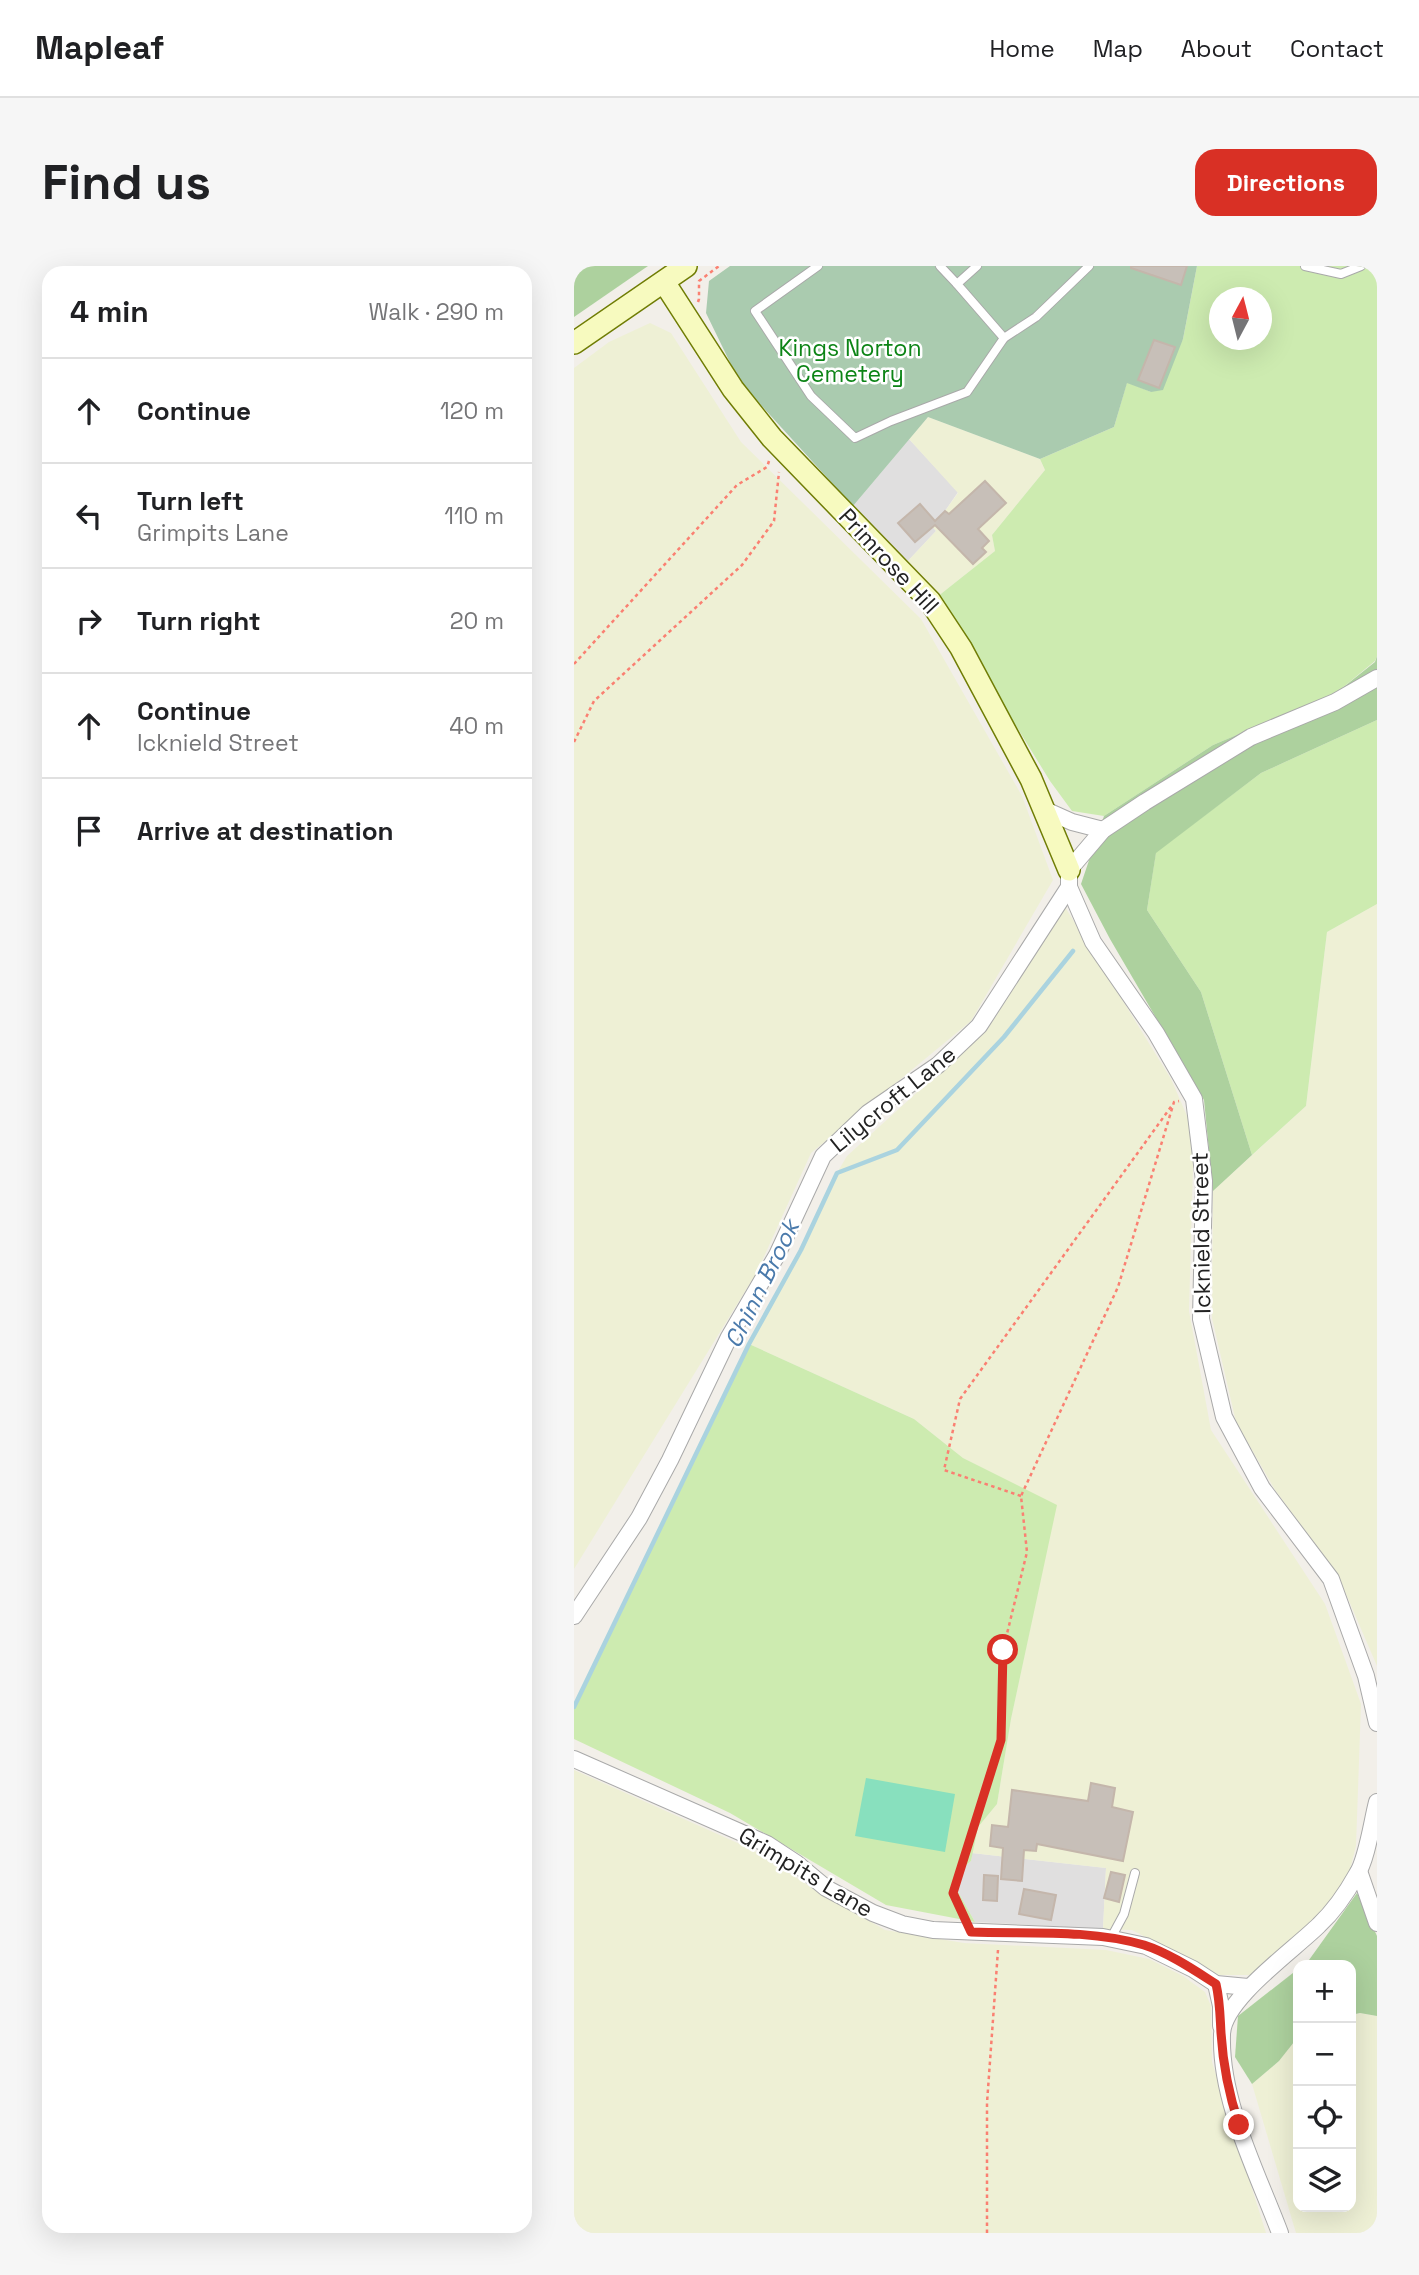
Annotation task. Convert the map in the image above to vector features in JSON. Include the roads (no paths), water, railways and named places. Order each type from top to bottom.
[{"type":"street","points":[[574,343],[686,266]]},
{"type":"street","name":"Primrose Hill","points":[[664,282],[733,389],[772,438],[930,601],[961,648],[1031,779],[1069,879]]},
{"type":"street","points":[[1069,879],[1103,830],[1145,802],[1251,737],[1335,702],[1377,678]]},
{"type":"street","points":[[1043,809],[1072,822],[1103,830]]},
{"type":"street","name":"Icknield Street","points":[[1069,879],[1093,942],[1156,1033],[1194,1099],[1204,1181],[1201,1319],[1224,1417],[1262,1488],[1331,1579],[1366,1676],[1377,1723]]},
{"type":"street","name":"Lilycroft Lane","points":[[574,1616],[646,1506],[729,1337],[776,1255],[823,1156],[868,1114],[938,1065],[979,1026],[1069,879]]},
{"type":"street","name":"Grimpits Lane","points":[[574,1759],[767,1844],[796,1863],[826,1888],[873,1913],[902,1924],[933,1930],[1111,1938],[1146,1946],[1193,1969],[1216,1984],[1248,1987]]},
{"type":"street","points":[[1221,2032],[1231,2009],[1248,1987],[1322,1923],[1359,1871],[1377,1802]]},
{"type":"street","points":[[1359,1871],[1377,1923]]},
{"type":"street","points":[[1216,1984],[1221,2006],[1221,2032],[1229,2096],[1280,2233]]},
{"type":"lane","points":[[818,266],[755,311],[811,396],[855,438],[967,392],[1004,338],[1036,317],[1089,266]]},
{"type":"lane","points":[[940,266],[1004,338]]},
{"type":"lane","points":[[957,284],[977,266]]},
{"type":"lane","points":[[1305,266],[1331,274],[1341,274],[1361,266]]},
{"type":"lane","points":[[1111,1938],[1124,1914],[1135,1873]]},
{"type":"waterway","name":"Chinn Brook","points":[[574,1707],[749,1344],[801,1250],[837,1173],[897,1150],[1004,1037],[1073,951]]},
{"type":"park label","name":"Kings Norton Cemetery","points":[[850,361]]}]
